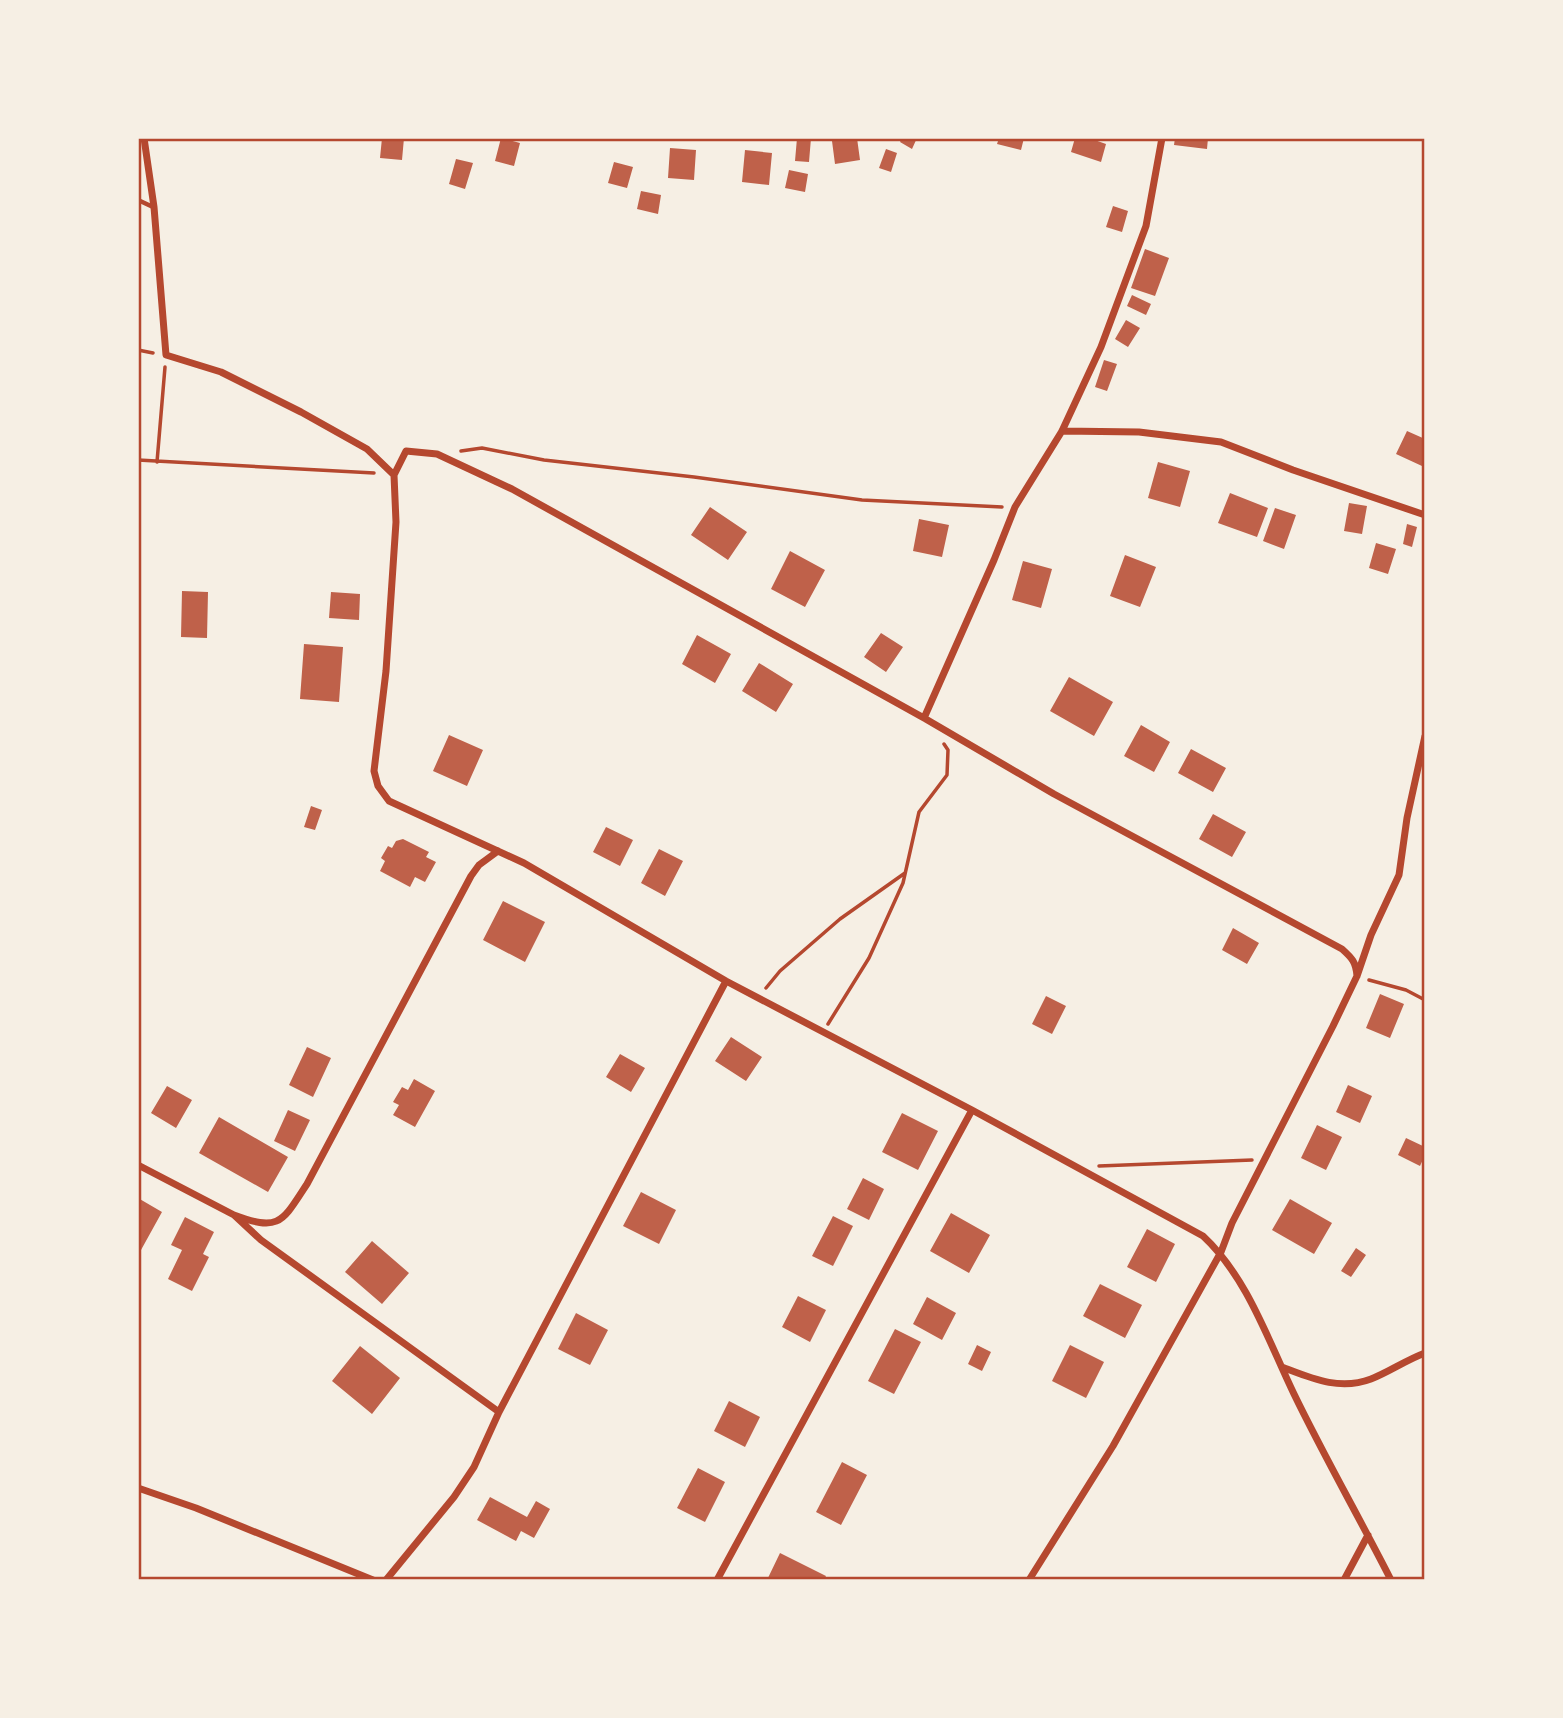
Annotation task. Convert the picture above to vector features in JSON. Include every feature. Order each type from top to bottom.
[{"type":"street","points":[[144,138],[154,207],[166,355],[221,372],[301,412],[367,449],[394,475]]},
{"type":"street","points":[[924,718],[1015,507],[1062,431],[1101,347],[1146,226],[1162,138]]},
{"type":"street","points":[[1062,431],[1139,432],[1221,442],[1293,470],[1425,515]]},
{"type":"street","points":[[1357,976],[1356,965],[1342,949],[1066,801],[924,718],[512,489],[437,454],[406,451],[394,475],[396,536],[386,671],[374,771],[378,786],[389,801],[524,863],[726,981],[972,1110],[1203,1236],[1221,1252],[1247,1296],[1391,1580]]},
{"type":"street","points":[[1030,1580],[1114,1446],[1221,1252],[1232,1223],[1334,1026],[1399,875],[1407,818],[1425,736]]},
{"type":"street","points":[[138,1165],[234,1214],[264,1224],[277,1221],[288,1213],[307,1184],[471,876],[479,865],[498,851]]},
{"type":"street","points":[[386,1580],[454,1497],[474,1467],[499,1412],[726,981]]},
{"type":"street","points":[[717,1580],[972,1110]]},
{"type":"street","points":[[234,1214],[261,1240],[499,1412]]},
{"type":"street","points":[[1281,1367],[1327,1383],[1347,1385],[1368,1380],[1425,1353]]},
{"type":"street","points":[[138,1488],[196,1508],[373,1580]]},
{"type":"street","points":[[1344,1580],[1368,1535]]},
{"type":"lane","points":[[138,200],[154,207]]},
{"type":"path","points":[[157,462],[166,355]]},
{"type":"path","points":[[437,454],[482,448],[544,460],[862,500],[1015,507]]},
{"type":"path","points":[[138,460],[394,475]]},
{"type":"path","points":[[823,1032],[869,958],[903,884],[919,812],[947,775],[948,750],[933,724]]},
{"type":"path","points":[[757,997],[780,971],[840,919],[905,873]]},
{"type":"path","points":[[1357,976],[1406,990],[1425,1000]]},
{"type":"path","points":[[1074,1166],[1265,1160]]},
{"type":"building","points":[[382,138],[404,138],[402,160],[380,158]]},
{"type":"building","points":[[501,138],[520,143],[514,166],[495,161]]},
{"type":"building","points":[[797,138],[811,138],[809,162],[795,161]]},
{"type":"building","points":[[857,138],[860,160],[835,164],[832,141]]},
{"type":"building","points":[[902,138],[917,138],[912,149],[900,142]]},
{"type":"building","points":[[999,138],[1024,138],[1021,150],[997,144]]},
{"type":"building","points":[[1075,138],[1089,138],[1106,144],[1101,162],[1071,152]]},
{"type":"building","points":[[1175,138],[1208,138],[1207,149],[1174,145]]},
{"type":"building","points":[[670,148],[696,150],[694,180],[668,178]]},
{"type":"building","points":[[886,149],[897,153],[891,172],[879,168]]},
{"type":"building","points":[[745,150],[772,153],[769,185],[742,182]]},
{"type":"building","points":[[456,159],[473,163],[465,189],[449,184]]},
{"type":"building","points":[[614,162],[633,167],[627,188],[608,183]]},
{"type":"building","points":[[789,170],[808,174],[805,192],[785,188]]},
{"type":"building","points":[[641,191],[661,195],[658,214],[637,209]]},
{"type":"building","points":[[1113,206],[1128,211],[1122,232],[1106,227]]},
{"type":"building","points":[[1145,249],[1169,258],[1155,296],[1131,288]]},
{"type":"building","points":[[1132,295],[1151,304],[1146,315],[1127,306]]},
{"type":"building","points":[[1126,320],[1140,328],[1128,347],[1115,339]]},
{"type":"building","points":[[1104,360],[1117,364],[1107,391],[1095,387]]},
{"type":"building","points":[[1407,431],[1425,439],[1425,460],[1422,466],[1396,454]]},
{"type":"building","points":[[1158,462],[1190,471],[1180,507],[1148,498]]},
{"type":"building","points":[[1230,493],[1268,508],[1257,537],[1218,523]]},
{"type":"building","points":[[1349,503],[1367,506],[1362,534],[1344,531]]},
{"type":"building","points":[[710,507],[747,532],[728,560],[691,535]]},
{"type":"building","points":[[1275,508],[1296,515],[1284,549],[1263,541]]},
{"type":"building","points":[[919,519],[949,525],[942,557],[913,551]]},
{"type":"building","points":[[1407,524],[1417,527],[1412,547],[1403,544]]},
{"type":"building","points":[[1376,543],[1396,549],[1388,574],[1369,568]]},
{"type":"building","points":[[790,551],[825,570],[805,607],[771,589]]},
{"type":"building","points":[[1125,555],[1156,567],[1140,607],[1110,596]]},
{"type":"building","points":[[1023,561],[1052,569],[1041,608],[1012,600]]},
{"type":"building","points":[[182,591],[208,592],[207,638],[181,637]]},
{"type":"building","points":[[331,592],[360,594],[359,620],[329,618]]},
{"type":"building","points":[[881,633],[903,647],[886,672],[864,657]]},
{"type":"building","points":[[697,635],[731,654],[715,683],[682,664]]},
{"type":"building","points":[[304,644],[343,647],[339,702],[300,699]]},
{"type":"building","points":[[759,663],[793,684],[776,712],[742,691]]},
{"type":"building","points":[[1069,677],[1113,702],[1094,736],[1050,711]]},
{"type":"building","points":[[1141,725],[1170,742],[1154,772],[1124,756]]},
{"type":"building","points":[[449,735],[483,750],[467,786],[433,771]]},
{"type":"building","points":[[1191,749],[1226,768],[1213,792],[1178,773]]},
{"type":"building","points":[[311,806],[322,810],[315,830],[304,827]]},
{"type":"building","points":[[1213,814],[1246,832],[1232,857],[1199,839]]},
{"type":"building","points":[[606,827],[633,840],[620,866],[593,852]]},
{"type":"building","points":[[403,839],[429,852],[426,857],[436,862],[425,882],[415,877],[410,887],[380,871],[385,861],[381,858],[388,846],[392,848],[396,841]]},
{"type":"building","points":[[659,849],[683,861],[665,896],[641,883]]},
{"type":"building","points":[[503,901],[545,922],[525,962],[483,940]]},
{"type":"building","points":[[1233,928],[1259,943],[1247,964],[1222,950]]},
{"type":"building","points":[[1380,994],[1404,1004],[1390,1038],[1366,1028]]},
{"type":"building","points":[[1046,996],[1066,1006],[1052,1034],[1032,1024]]},
{"type":"building","points":[[731,1037],[762,1057],[746,1081],[715,1061]]},
{"type":"building","points":[[307,1047],[331,1058],[313,1097],[289,1085]]},
{"type":"building","points":[[620,1054],[645,1068],[631,1092],[606,1077]]},
{"type":"building","points":[[414,1079],[435,1091],[415,1127],[393,1115],[399,1105],[393,1102],[402,1087],[408,1090]]},
{"type":"building","points":[[1348,1085],[1372,1096],[1360,1123],[1336,1112]]},
{"type":"building","points":[[167,1086],[192,1100],[176,1128],[151,1113]]},
{"type":"building","points":[[288,1110],[310,1120],[295,1151],[274,1141]]},
{"type":"building","points":[[902,1113],[938,1131],[918,1170],[882,1152]]},
{"type":"building","points":[[219,1117],[288,1157],[268,1192],[199,1153]]},
{"type":"building","points":[[1317,1125],[1342,1137],[1326,1170],[1301,1158]]},
{"type":"building","points":[[1406,1138],[1425,1147],[1420,1166],[1398,1155]]},
{"type":"building","points":[[863,1178],[884,1189],[869,1220],[847,1209]]},
{"type":"building","points":[[641,1192],[676,1210],[659,1244],[623,1226]]},
{"type":"building","points":[[138,1198],[162,1212],[141,1250],[138,1249]]},
{"type":"building","points":[[1290,1199],[1332,1223],[1314,1254],[1272,1230]]},
{"type":"building","points":[[951,1213],[990,1235],[969,1273],[930,1251]]},
{"type":"building","points":[[833,1216],[853,1226],[833,1266],[812,1256]]},
{"type":"building","points":[[185,1217],[214,1232],[203,1254],[209,1257],[192,1291],[168,1279],[182,1250],[171,1245]]},
{"type":"building","points":[[1147,1229],[1175,1244],[1156,1282],[1127,1267]]},
{"type":"building","points":[[372,1241],[409,1273],[382,1304],[345,1272]]},
{"type":"building","points":[[1356,1248],[1366,1255],[1351,1277],[1341,1271]]},
{"type":"building","points":[[1100,1284],[1142,1305],[1125,1338],[1083,1316]]},
{"type":"building","points":[[798,1296],[826,1310],[810,1342],[782,1327]]},
{"type":"building","points":[[927,1297],[956,1313],[942,1340],[913,1324]]},
{"type":"building","points":[[576,1313],[608,1330],[590,1365],[558,1349]]},
{"type":"building","points":[[895,1329],[921,1342],[894,1394],[868,1381]]},
{"type":"building","points":[[977,1345],[991,1352],[982,1371],[968,1364]]},
{"type":"building","points":[[1070,1345],[1104,1362],[1086,1398],[1052,1381]]},
{"type":"building","points":[[360,1346],[400,1378],[372,1414],[332,1381]]},
{"type":"building","points":[[729,1401],[760,1417],[745,1447],[714,1431]]},
{"type":"building","points":[[842,1462],[867,1475],[841,1525],[816,1512]]},
{"type":"building","points":[[698,1468],[725,1482],[705,1522],[677,1508]]},
{"type":"building","points":[[490,1497],[527,1517],[536,1501],[550,1509],[534,1538],[521,1531],[516,1541],[477,1520]]},
{"type":"building","points":[[780,1553],[826,1576],[824,1580],[767,1580]]}]
